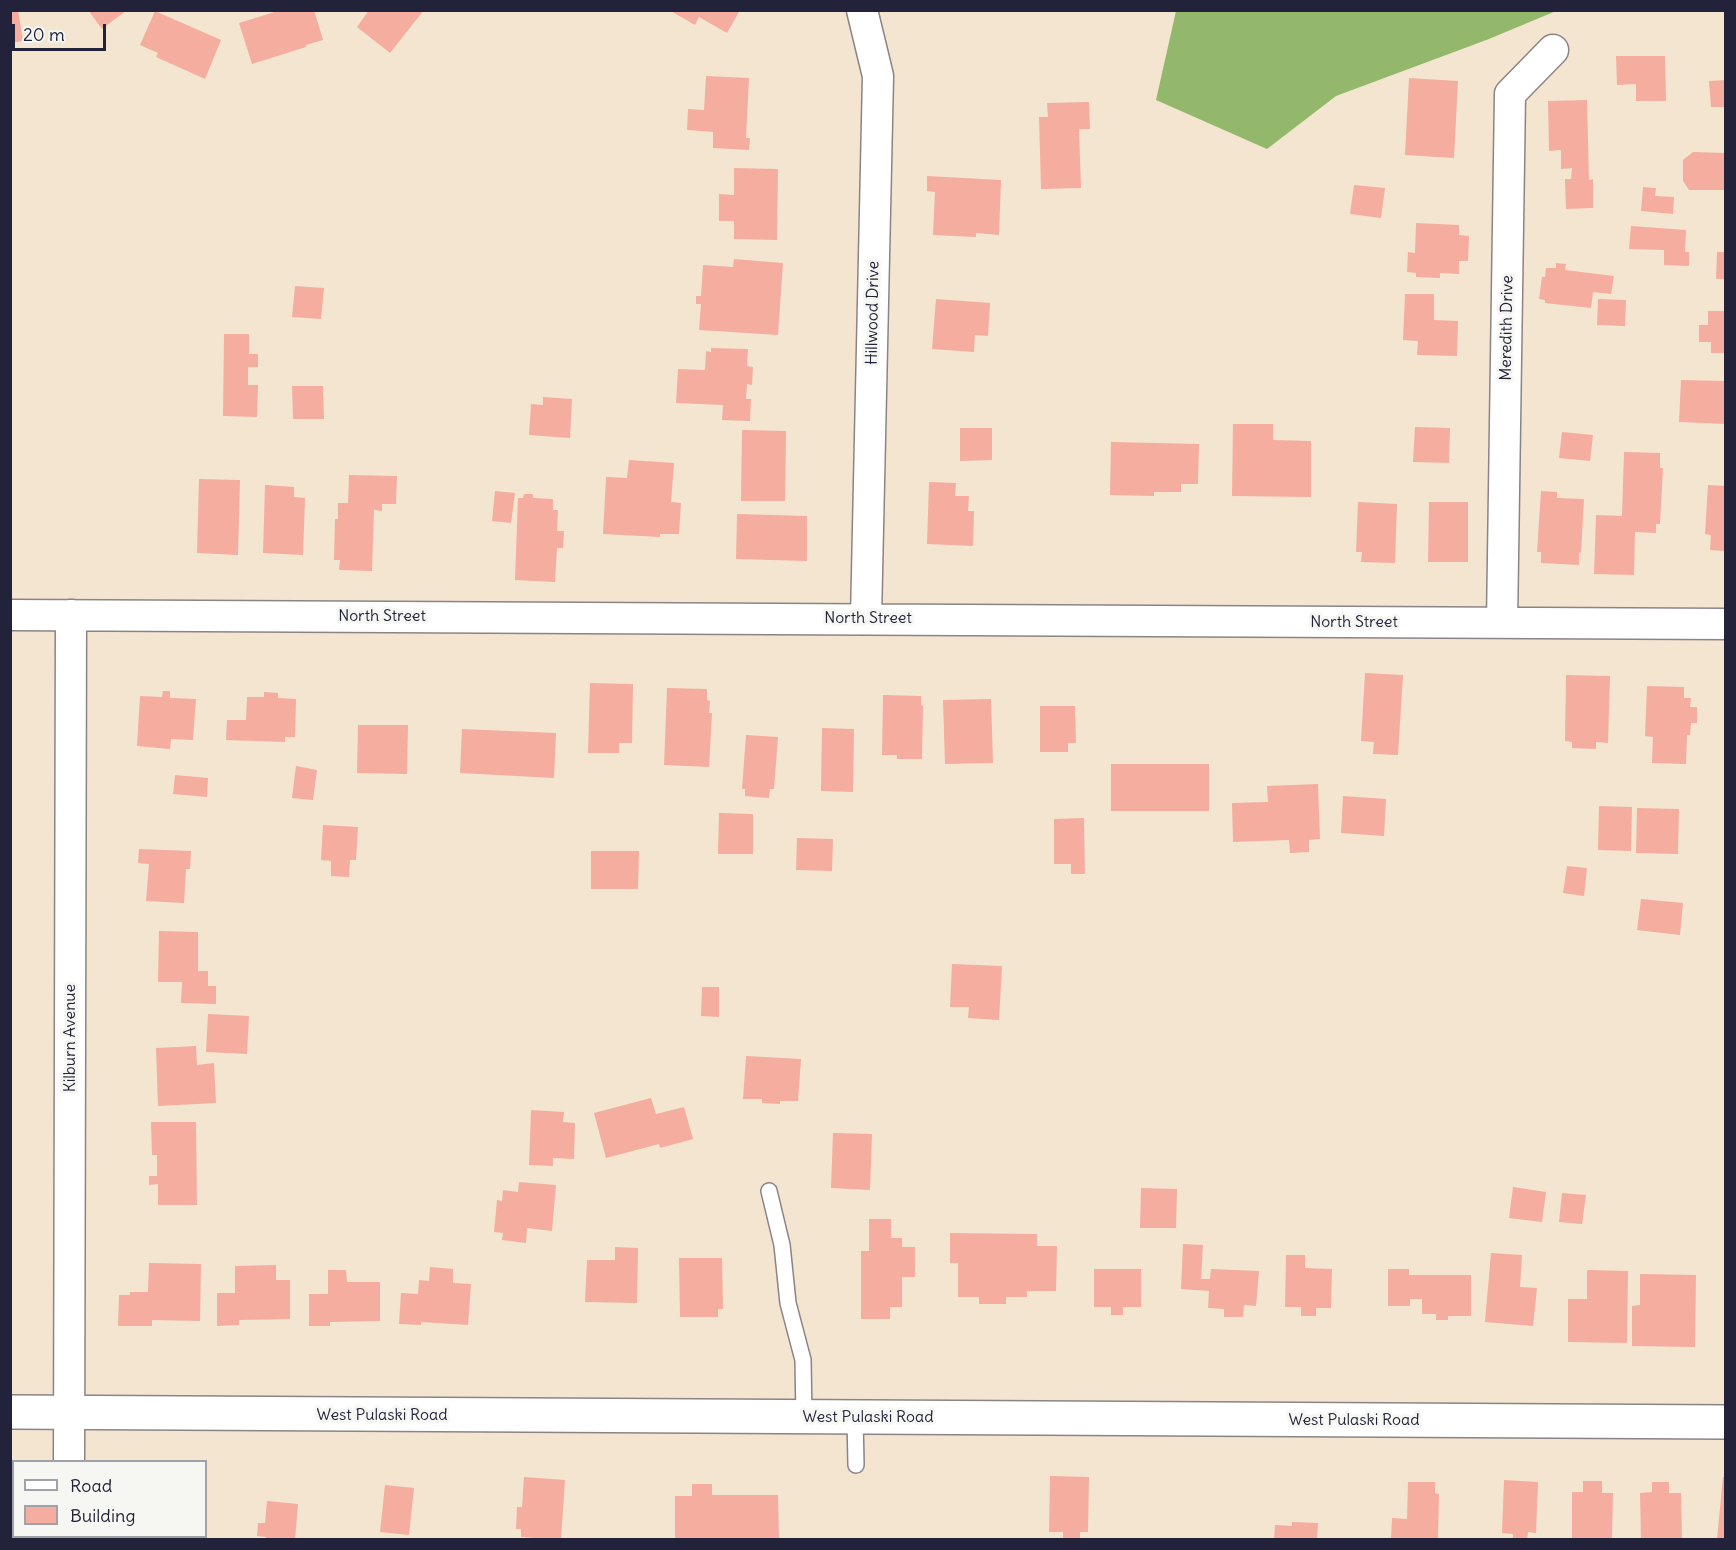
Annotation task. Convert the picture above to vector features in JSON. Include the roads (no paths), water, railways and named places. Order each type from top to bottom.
[{"type":"main road","name":"West Pulaski Road","points":[[10,1413],[1725,1422]]},
{"type":"street","name":"Hillwood Drive","points":[[862,10],[878,76],[866,618]]},
{"type":"street","name":"Meredith Drive","points":[[1502,623],[1510,94],[1553,50]]},
{"type":"street","name":"North Street","points":[[10,615],[1725,624]]},
{"type":"street","name":"Kilburn Avenue","points":[[69,1460],[71,615]]},
{"type":"lane","points":[[769,1191],[782,1245],[788,1304],[802,1360],[804,1417]]},
{"type":"lane","points":[[855,1417],[856,1465]]}]
